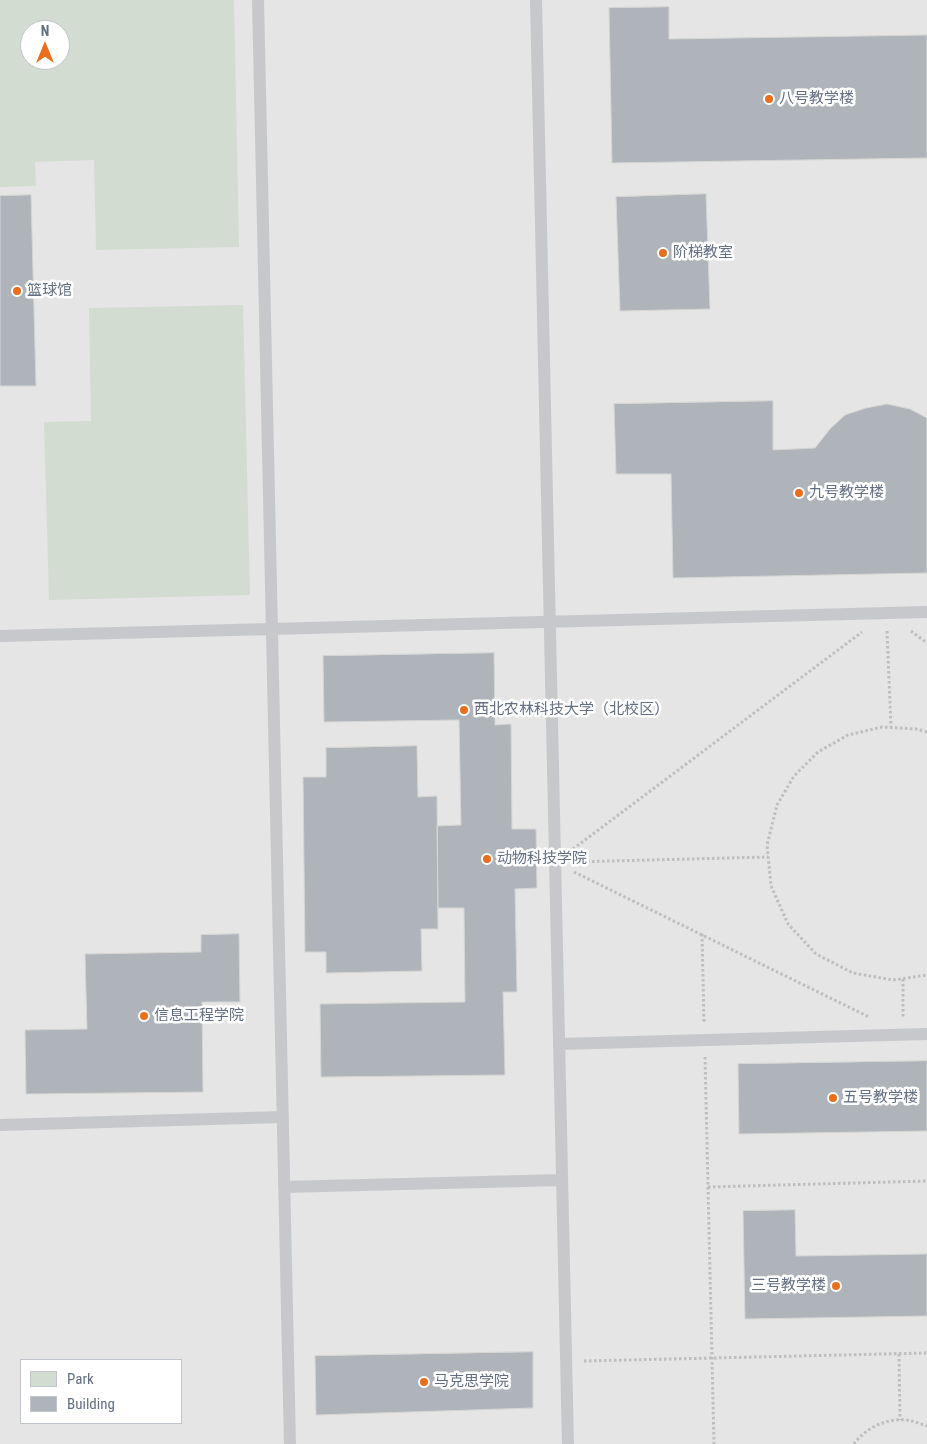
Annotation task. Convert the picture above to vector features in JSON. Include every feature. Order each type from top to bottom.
[{"type":"lane","points":[[258,0],[290,1444]]},
{"type":"lane","points":[[536,0],[568,1444]]},
{"type":"lane","points":[[0,636],[927,612]]},
{"type":"lane","points":[[559,1044],[927,1034]]},
{"type":"lane","points":[[0,1125],[283,1117]]},
{"type":"lane","points":[[284,1186],[562,1180]]},
{"type":"path","points":[[886,613],[891,727]]},
{"type":"path","points":[[555,862],[886,613]]},
{"type":"path","points":[[927,732],[916,728],[882,727],[848,735],[818,752],[794,776],[777,805],[767,846],[771,886],[788,924],[816,954],[853,973],[894,980],[927,975]]},
{"type":"path","points":[[555,862],[768,857]]},
{"type":"path","points":[[555,862],[904,1034],[903,979]]},
{"type":"path","points":[[702,934],[714,1444]]},
{"type":"path","points":[[708,1187],[927,1181]]},
{"type":"path","points":[[566,1362],[927,1353]]},
{"type":"path","points":[[899,1354],[900,1420]]},
{"type":"path","points":[[854,1444],[860,1436],[876,1425],[893,1420],[911,1420],[927,1426]]},
{"type":"shaded area","name":"西北农林科技大学（北校区）","points":[[0,0],[927,0],[927,1444],[0,1444]]},
{"type":"green space","points":[[0,0],[234,0],[239,247],[96,250],[94,160],[35,162],[36,186],[0,187]]},
{"type":"green space","points":[[243,305],[250,595],[49,600],[44,422],[91,421],[89,308]]},
{"type":"building","name":"八号教学楼","points":[[669,7],[669,39],[927,35],[927,158],[612,163],[609,8]]},
{"type":"building","name":"阶梯教室","points":[[706,194],[710,309],[620,311],[616,197]]},
{"type":"building","name":"篮球馆","points":[[31,195],[36,386],[0,386],[0,196]]},
{"type":"building","name":"九号教学楼","points":[[773,401],[773,450],[815,448],[830,429],[845,415],[866,408],[887,404],[910,409],[927,418],[927,573],[673,578],[671,474],[616,474],[614,404]]},
{"type":"building","name":"动物科技学院","points":[[494,653],[495,725],[511,724],[512,829],[536,829],[537,888],[515,889],[517,992],[503,992],[505,1075],[321,1077],[320,1004],[465,1002],[464,908],[438,908],[437,826],[461,825],[459,720],[324,722],[323,656]]},
{"type":"building","points":[[417,746],[418,797],[437,796],[438,929],[421,929],[422,971],[326,973],[326,952],[305,952],[303,777],[326,777],[326,748]]},
{"type":"building","name":"信息工程学院","points":[[239,934],[240,1002],[202,1002],[203,1092],[26,1094],[25,1030],[87,1029],[85,954],[201,952],[201,935]]},
{"type":"building","name":"五号教学楼","points":[[927,1061],[927,1131],[739,1134],[738,1064]]},
{"type":"building","name":"三号教学楼","points":[[795,1210],[796,1256],[927,1254],[927,1316],[745,1319],[743,1211]]},
{"type":"building","name":"马克思学院","points":[[533,1352],[533,1408],[316,1415],[315,1356]]},
{"type":"place","name":"八号教学楼","points":[[769,99]]},
{"type":"place","name":"阶梯教室","points":[[663,253]]},
{"type":"place","name":"篮球馆","points":[[17,291]]},
{"type":"place","name":"九号教学楼","points":[[799,493]]},
{"type":"place","name":"西北农林科技大学（北校区）","points":[[464,710]]},
{"type":"place","name":"动物科技学院","points":[[487,859]]},
{"type":"place","name":"信息工程学院","points":[[144,1016]]},
{"type":"place","name":"五号教学楼","points":[[833,1098]]},
{"type":"place","name":"三号教学楼","points":[[836,1286]]},
{"type":"place","name":"马克思学院","points":[[424,1382]]}]
